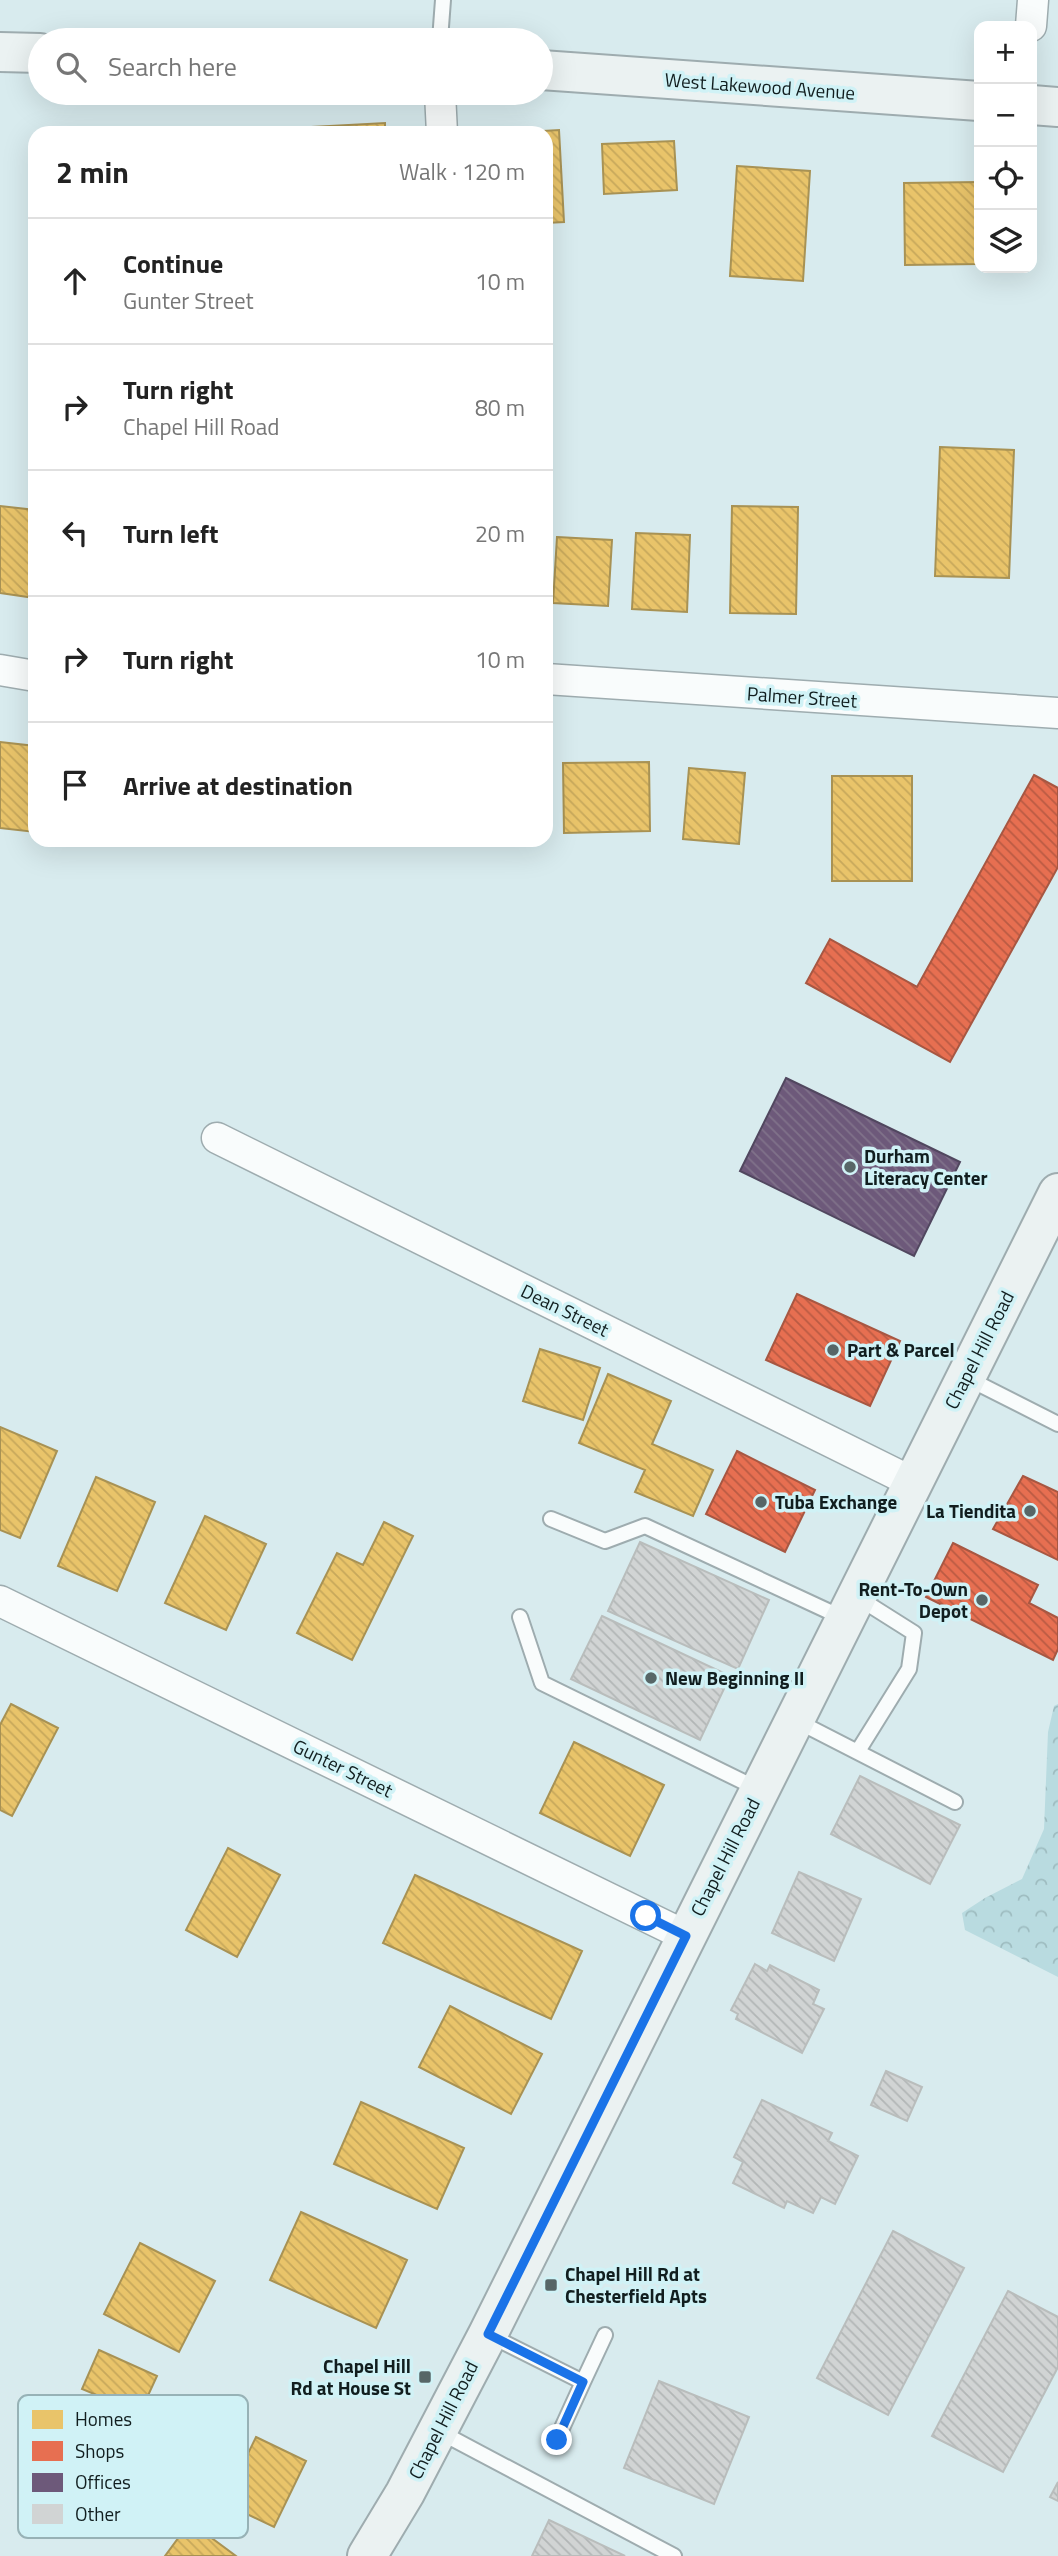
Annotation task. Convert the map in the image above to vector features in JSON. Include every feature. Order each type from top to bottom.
[{"type":"street","points":[[1031,21],[1033,0]]},
{"type":"street","points":[[0,52],[28,53]]},
{"type":"street","name":"West Lakewood Avenue","points":[[553,71],[974,101]]},
{"type":"street","points":[[441,105],[442,126]]},
{"type":"street","points":[[1037,105],[1058,107]]},
{"type":"street","points":[[0,670],[28,675]]},
{"type":"street","name":"Palmer Street","points":[[553,679],[1058,713]]},
{"type":"street","name":"Dean Street","points":[[217,1138],[912,1482]]},
{"type":"street","name":"Chapel Hill Road","points":[[367,2556],[405,2494],[488,2334],[1058,1192]]},
{"type":"street","name":"Gunter Street","points":[[0,1601],[686,1936]]},
{"type":"lane","points":[[441,28],[443,0]]},
{"type":"lane","points":[[966,1377],[1058,1424]]},
{"type":"lane","points":[[551,1519],[605,1541],[645,1526],[914,1633],[909,1669],[858,1751]]},
{"type":"lane","points":[[520,1617],[542,1683],[759,1789]]},
{"type":"lane","points":[[794,1720],[955,1802]]},
{"type":"lane","points":[[488,2334],[583,2382]]},
{"type":"lane","points":[[557,2440],[605,2335]]},
{"type":"lane","points":[[438,2431],[674,2556]]},
{"type":"green space","points":[[1058,1704],[1058,1977],[965,1930],[962,1913],[1022,1879],[1044,1829],[1048,1732],[1054,1706]]},
{"type":"building: Homes","points":[[385,123],[385,126],[330,126]]},
{"type":"building: Homes","points":[[553,130],[559,130],[564,222],[553,223]]},
{"type":"building: Homes","points":[[674,141],[677,190],[604,194],[602,144]]},
{"type":"building: Homes","points":[[737,166],[810,171],[803,281],[730,276]]},
{"type":"building: Homes","points":[[974,182],[974,264],[905,265],[904,183]]},
{"type":"building: Homes","points":[[940,447],[1014,450],[1009,578],[935,576]]},
{"type":"building: Homes","points":[[0,506],[28,509],[28,597],[0,593]]},
{"type":"building: Homes","points":[[732,506],[798,507],[796,614],[730,613]]},
{"type":"building: Homes","points":[[636,533],[690,535],[687,612],[632,609]]},
{"type":"building: Homes","points":[[557,537],[612,540],[608,606],[553,603]]},
{"type":"building: Homes","points":[[0,742],[28,745],[28,831],[0,828]]},
{"type":"building: Homes","points":[[649,762],[650,831],[564,833],[563,763]]},
{"type":"building: Homes","points":[[689,768],[745,773],[739,844],[683,839]]},
{"type":"building: Homes","points":[[832,776],[912,776],[912,881],[832,881]]},
{"type":"building: Homes","points":[[540,1349],[600,1368],[583,1420],[523,1401]]},
{"type":"building: Homes","points":[[608,1374],[671,1401],[652,1444],[713,1470],[693,1516],[635,1492],[645,1470],[579,1443]]},
{"type":"building: Homes","points":[[0,1427],[57,1451],[20,1538],[0,1530]]},
{"type":"building: Homes","points":[[96,1477],[155,1502],[117,1591],[58,1566]]},
{"type":"building: Homes","points":[[205,1516],[266,1544],[226,1630],[165,1603]]},
{"type":"building: Homes","points":[[384,1522],[413,1536],[352,1660],[297,1633],[337,1553],[363,1565]]},
{"type":"building: Homes","points":[[11,1704],[58,1728],[12,1816],[0,1810],[0,1725]]},
{"type":"building: Homes","points":[[574,1742],[664,1785],[630,1856],[540,1813]]},
{"type":"building: Homes","points":[[228,1848],[280,1875],[237,1957],[186,1930]]},
{"type":"building: Homes","points":[[415,1875],[582,1951],[551,2019],[383,1943]]},
{"type":"building: Homes","points":[[450,2006],[542,2054],[511,2114],[419,2067]]},
{"type":"building: Homes","points":[[361,2102],[464,2148],[437,2209],[334,2164]]},
{"type":"building: Homes","points":[[301,2212],[407,2260],[376,2328],[270,2280]]},
{"type":"building: Homes","points":[[140,2243],[215,2281],[179,2352],[104,2314]]},
{"type":"building: Homes","points":[[99,2350],[157,2376],[148,2395],[96,2395],[82,2389]]},
{"type":"building: Homes","points":[[256,2437],[306,2461],[274,2527],[248,2515],[248,2454]]},
{"type":"building: Homes","points":[[178,2538],[212,2538],[236,2556],[165,2556]]},
{"type":"building: Shops","points":[[1034,775],[1058,788],[1058,867],[950,1062],[806,983],[830,939],[917,987]]},
{"type":"building: Shops","name":"Part & Parcel","points":[[797,1294],[900,1341],[870,1406],[766,1360]]},
{"type":"building: Shops","name":"Tuba Exchange","points":[[737,1451],[815,1490],[785,1552],[706,1514]]},
{"type":"building: Shops","name":"La Tiendita","points":[[1023,1476],[1058,1492],[1058,1560],[993,1529]]},
{"type":"building: Shops","name":"Rent-To-Own Depot","points":[[953,1543],[1038,1585],[1029,1603],[1058,1618],[1058,1649],[1053,1660],[926,1597]]},
{"type":"building: Offices","name":"Durham Literacy Center","points":[[786,1078],[960,1162],[914,1256],[740,1171]]},
{"type":"building: Other","points":[[640,1542],[769,1600],[738,1669],[608,1611]]},
{"type":"building: Other","name":"New Beginning II","points":[[602,1616],[730,1676],[700,1740],[571,1679]]},
{"type":"building: Other","points":[[860,1776],[960,1825],[930,1884],[831,1834]]},
{"type":"building: Other","points":[[799,1872],[861,1899],[834,1961],[772,1933]]},
{"type":"building: Other","points":[[755,1964],[767,1971],[770,1965],[819,1990],[813,2004],[824,2009],[802,2053],[736,2019],[738,2014],[731,2010]]},
{"type":"building: Other","points":[[886,2071],[922,2087],[907,2121],[871,2105]]},
{"type":"building: Other","points":[[762,2100],[832,2133],[828,2141],[858,2156],[835,2204],[821,2197],[813,2213],[787,2201],[784,2208],[733,2183],[743,2162],[734,2157]]},
{"type":"building: Other","points":[[893,2231],[964,2268],[888,2415],[817,2378]]},
{"type":"building: Other","points":[[1008,2291],[1058,2317],[1058,2367],[1003,2472],[932,2436]]},
{"type":"building: Other","points":[[659,2381],[749,2417],[714,2504],[624,2468]]},
{"type":"building: Other","points":[[1058,2482],[1058,2501],[1050,2497]]},
{"type":"building: Other","points":[[549,2520],[625,2556],[532,2556]]},
{"type":"place","name":"Durham Literacy Center","points":[[850,1167]]},
{"type":"place","name":"Part & Parcel","points":[[833,1350]]},
{"type":"place","name":"Tuba Exchange","points":[[761,1502]]},
{"type":"place","name":"La Tiendita","points":[[1030,1511]]},
{"type":"place","name":"Rent-To-Own Depot","points":[[982,1600]]},
{"type":"place","name":"New Beginning II","points":[[651,1678]]},
{"type":"place","name":"Chapel Hill Rd at Chesterfield Apts","points":[[551,2285]]},
{"type":"place","name":"Chapel Hill Rd at House St","points":[[425,2377]]},
{"type":"route","points":[[557,2440],[583,2382],[488,2334],[686,1936],[646,1916]]}]
